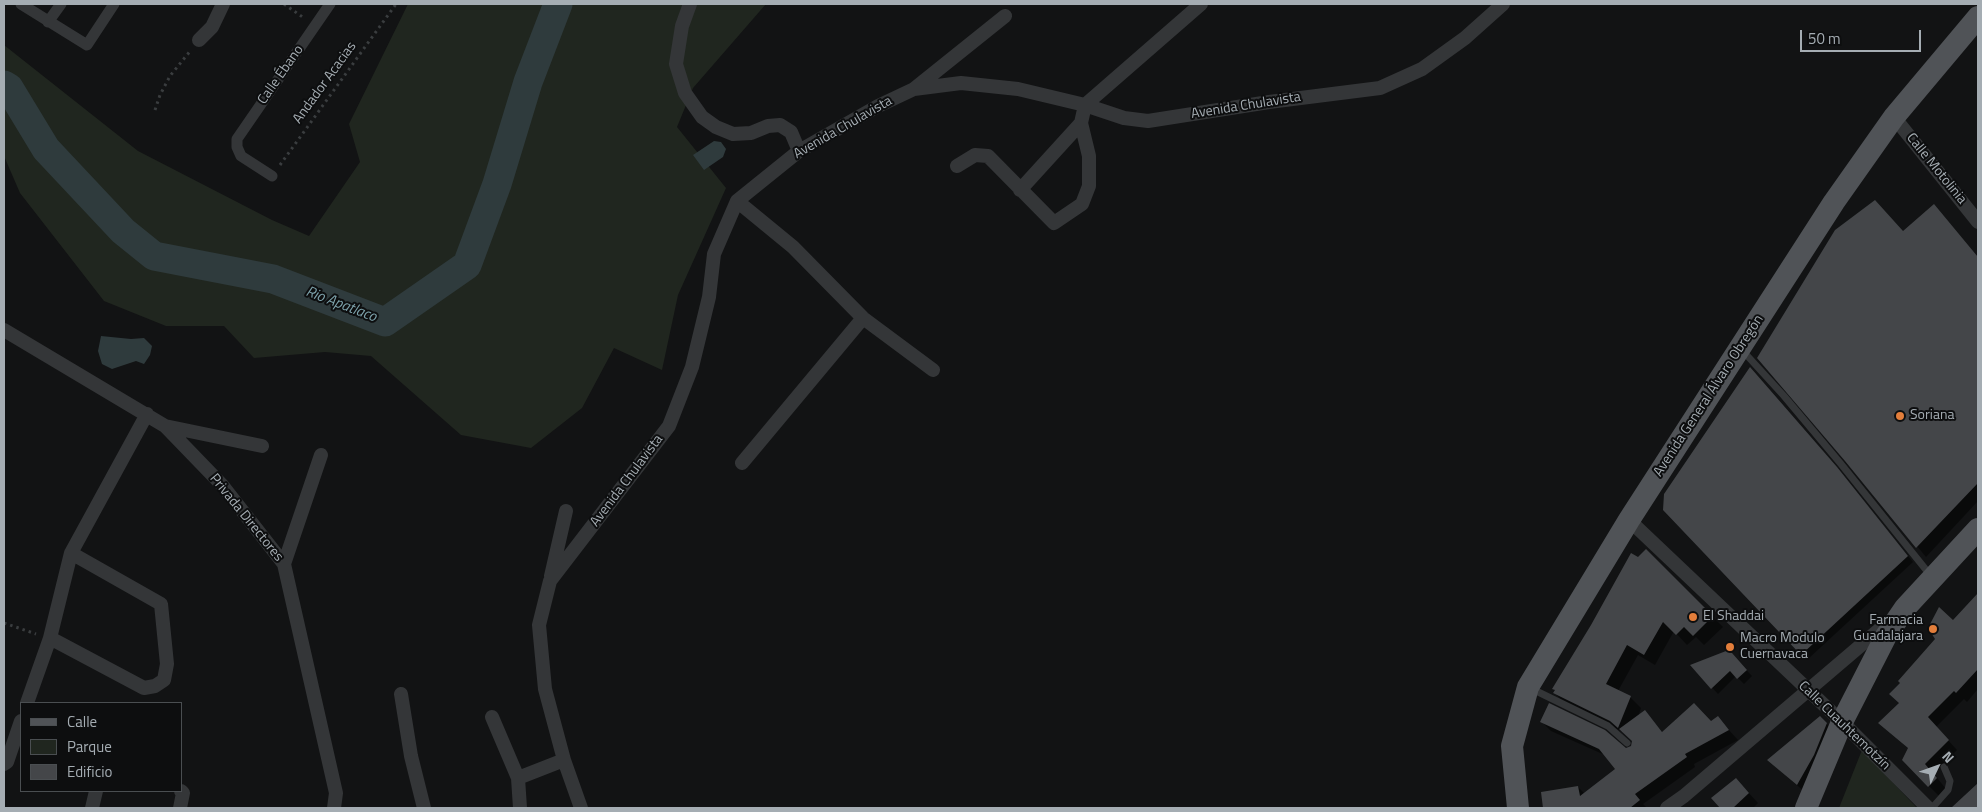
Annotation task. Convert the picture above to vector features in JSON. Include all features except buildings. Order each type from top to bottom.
[{"type":"main road","name":"Avenida General Álvaro Obregón","points":[[1518,808],[1512,746],[1528,686],[1629,520],[1834,202],[1894,117],[1978,17]]},
{"type":"main road","points":[[1806,808],[1842,722],[1886,636],[1905,608],[1978,529]]},
{"type":"street","points":[[21,4],[87,45],[114,4]]},
{"type":"street","points":[[48,22],[61,4]]},
{"type":"street","points":[[199,40],[212,27],[223,4]]},
{"type":"street","name":"Calle Ébano","points":[[272,176],[241,156],[237,147],[237,139],[330,4]]},
{"type":"street","points":[[690,4],[682,26],[676,64],[685,93],[702,117],[716,127],[733,134],[780,125],[791,132],[799,151]]},
{"type":"street","points":[[956,166],[975,155],[988,156],[1054,223],[1082,204],[1089,186],[1089,156],[1082,123],[1084,105],[1201,4]]},
{"type":"street","name":"Avenida Chulavista","points":[[581,808],[564,760],[545,689],[539,625],[550,582],[669,426],[692,367],[708,297],[714,254],[738,201],[799,151],[878,106],[914,89],[961,83],[1018,89],[1084,105],[1124,118],[1148,122],[1269,102],[1380,88],[1422,69],[1465,38],[1503,4]]},
{"type":"street","points":[[914,89],[1005,16]]},
{"type":"street","name":"Calle Motolinia","points":[[1894,117],[1978,222]]},
{"type":"street","points":[[1020,190],[1082,123]]},
{"type":"street","points":[[738,201],[793,247],[863,318],[933,370]]},
{"type":"street","points":[[742,463],[863,318]]},
{"type":"street","name":"Privada Directores","points":[[4,330],[165,426],[222,485],[284,564],[336,793],[334,808]]},
{"type":"street","points":[[27,702],[50,638],[71,554],[147,414]]},
{"type":"street","points":[[165,426],[262,446]]},
{"type":"street","points":[[284,564],[321,455]]},
{"type":"street","points":[[550,582],[566,511]]},
{"type":"street","name":"Calle Cuauhtemotzín","points":[[1629,520],[1930,808]]},
{"type":"street","points":[[50,638],[144,688],[155,686],[164,680],[167,664],[161,604],[71,554]]},
{"type":"street","points":[[1667,808],[1684,796],[1905,608]]},
{"type":"street","points":[[401,694],[411,756],[424,808]]},
{"type":"street","points":[[492,717],[518,778],[520,808]]},
{"type":"street","points":[[4,764],[7,762],[19,736]]},
{"type":"street","points":[[518,778],[564,760]]},
{"type":"street","points":[[92,808],[96,792]]},
{"type":"street","points":[[180,808],[182,792]]},
{"type":"lane","points":[[1740,348],[1784,396],[1933,578]]},
{"type":"lane","points":[[1528,686],[1608,726],[1627,743]]},
{"type":"lane","points":[[1930,808],[1948,790],[1950,781],[1944,767]]},
{"type":"path","points":[[284,4],[314,26]]},
{"type":"path","name":"Andador Acacias","points":[[272,176],[396,4]]},
{"type":"path","points":[[155,110],[170,76],[199,40]]},
{"type":"path","points":[[4,623],[50,638]]},
{"type":"green space","points":[[408,4],[766,4],[693,88],[677,127],[726,188],[678,295],[662,370],[614,348],[582,408],[531,448],[461,435],[371,356],[325,352],[254,358],[224,326],[166,326],[104,301],[20,193],[4,156],[4,45],[138,151],[272,220],[309,236],[360,162],[349,124]]},
{"type":"green space","points":[[1862,750],[1917,808],[1839,808]]},
{"type":"shaded area","points":[[714,141],[721,142],[726,149],[723,157],[704,170],[693,155]]},
{"type":"shaded area","points":[[101,336],[131,339],[144,338],[152,346],[150,355],[144,364],[136,361],[112,369],[102,364],[98,351]]},
{"type":"waterway","name":"Rio Apatlaco","points":[[4,85],[9,88],[46,149],[123,231],[154,256],[273,279],[385,322],[467,265],[497,184],[528,82],[558,4]]},
{"type":"place","name":"Soriana","points":[[1900,416]]},
{"type":"place","name":"El Shaddai","points":[[1693,617]]},
{"type":"place","name":"Farmacia Guadalajara","points":[[1933,629]]},
{"type":"place","name":"Macro Modulo Cuernavaca","points":[[1730,647]]}]
